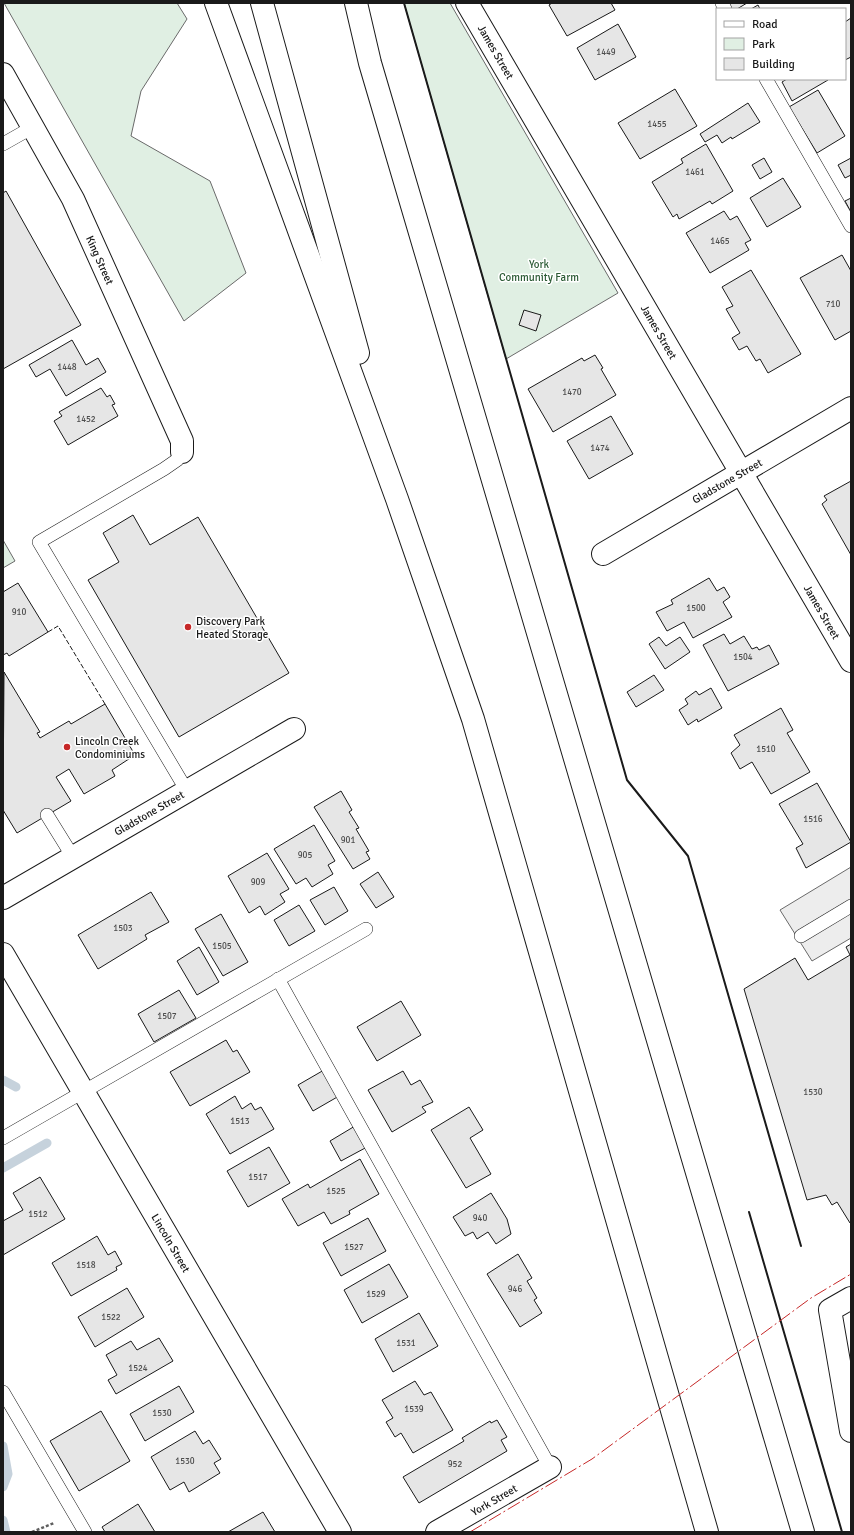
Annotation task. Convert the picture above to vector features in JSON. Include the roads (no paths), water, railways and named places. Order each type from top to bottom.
[{"type":"main road","points":[[216,3],[397,499],[473,718],[707,1532]]},
{"type":"main road","points":[[262,3],[397,499]]},
{"type":"main road","points":[[356,3],[370,63],[803,1532]]},
{"type":"main road","name":"James Street","points":[[467,3],[741,473],[848,649]]},
{"type":"main road","name":"King Street","points":[[3,74],[73,199],[182,440],[182,452]]},
{"type":"main road","name":"Gladstone Street","points":[[603,554],[851,408]]},
{"type":"main road","name":"Gladstone Street","points":[[3,898],[294,729]]},
{"type":"main road","name":"Lincoln Street","points":[[3,954],[340,1532]]},
{"type":"main road","points":[[851,1298],[830,1310],[851,1431]]},
{"type":"main road","name":"York Street","points":[[437,1532],[550,1467]]},
{"type":"lane","points":[[767,80],[851,226]]},
{"type":"lane","points":[[3,144],[33,127]]},
{"type":"lane","points":[[182,452],[177,460],[164,469],[39,542],[187,791]]},
{"type":"lane","points":[[47,815],[73,857]]},
{"type":"lane","points":[[801,936],[851,906]]},
{"type":"lane","points":[[3,1138],[366,929]]},
{"type":"lane","points":[[278,979],[550,1467]]},
{"type":"lane","points":[[3,1392],[85,1532]]},
{"type":"waterway","points":[[3,1080],[16,1087]]},
{"type":"waterway","points":[[3,1168],[47,1143]]},
{"type":"waterway","points":[[3,1446],[8,1474],[3,1487]]},
{"type":"waterway","points":[[3,1520],[6,1532]]},
{"type":"place","name":"Discovery Park Heated Storage","points":[[188,627]]},
{"type":"place","name":"Lincoln Creek Condominiums","points":[[67,747]]},
{"type":"park label","name":"York Community Farm","points":[[539,270]]}]
